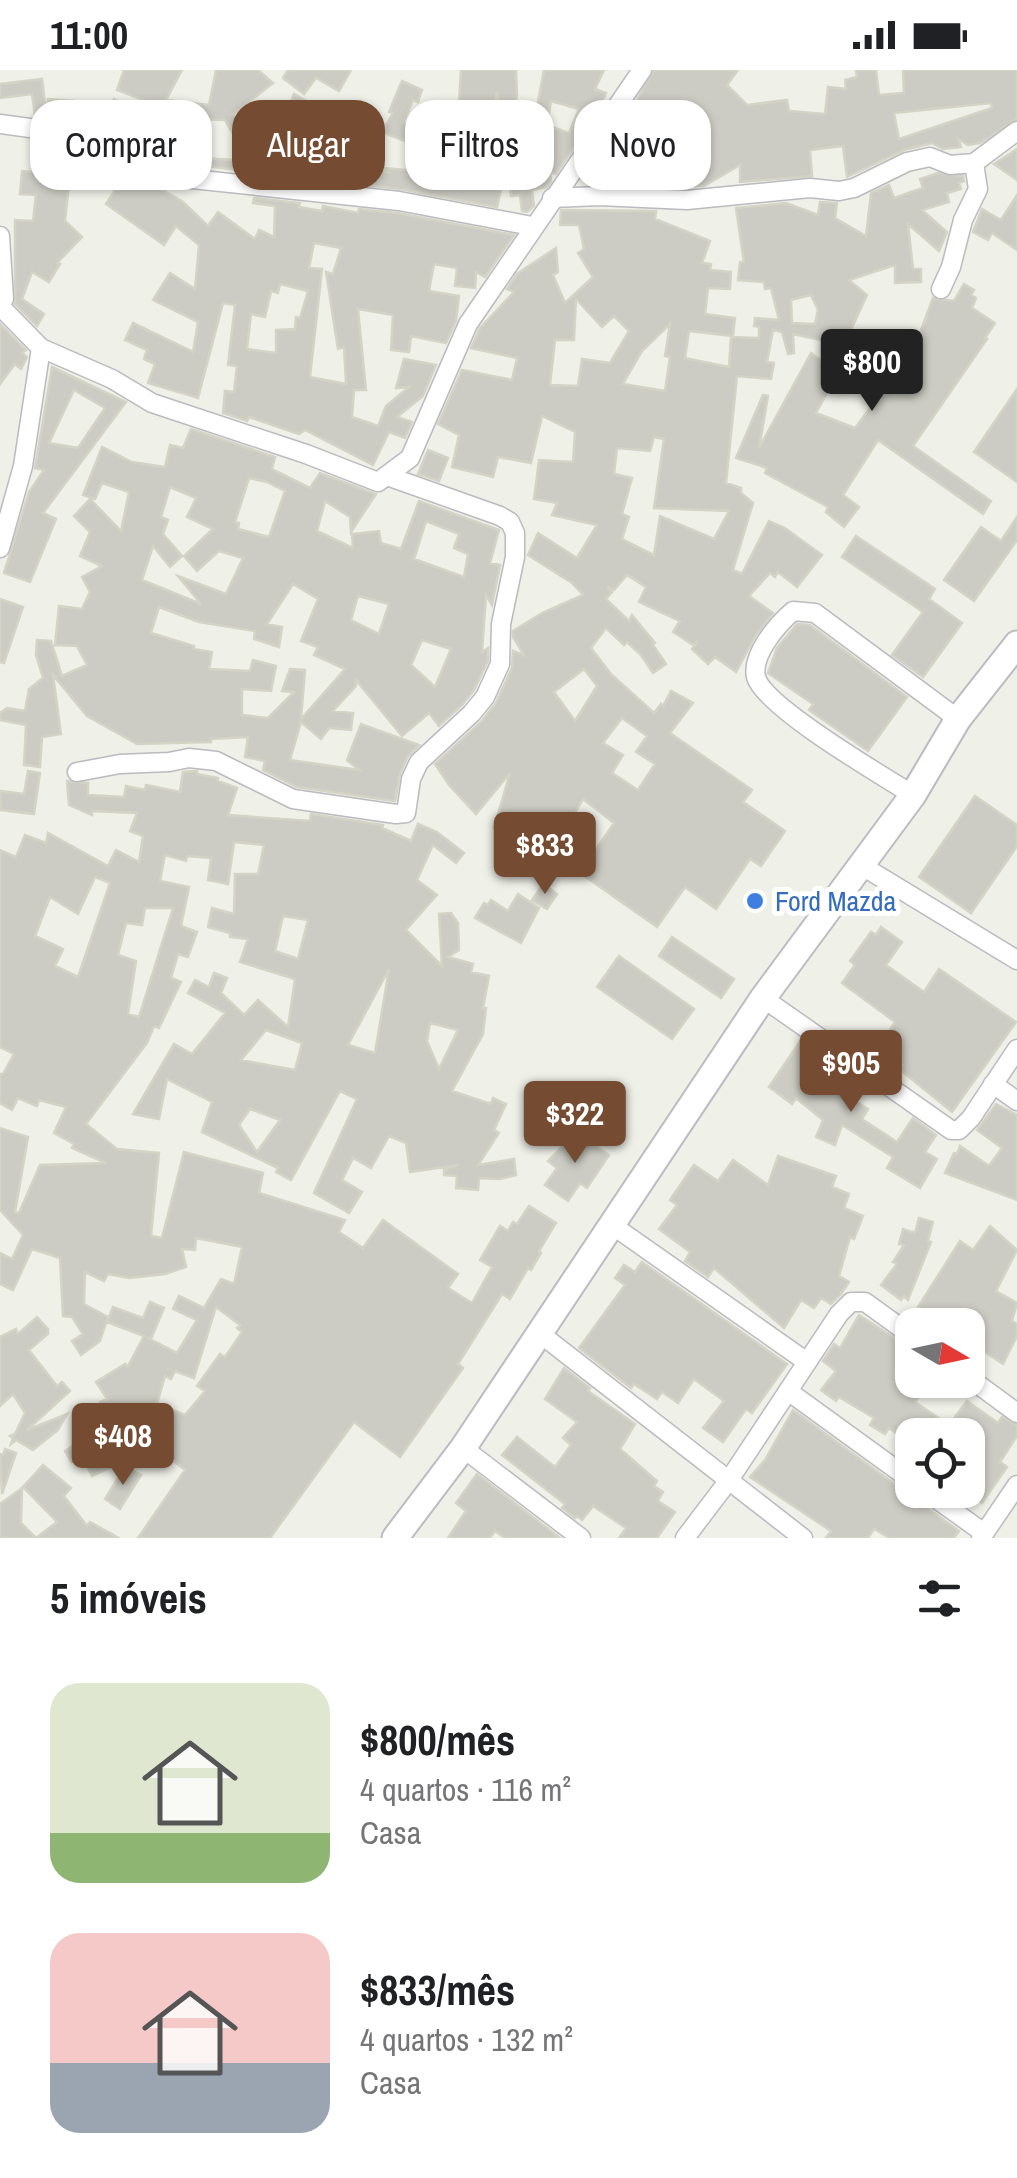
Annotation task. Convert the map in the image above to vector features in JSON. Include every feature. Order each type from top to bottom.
[{"type":"street","points":[[0,236],[4,299],[0,305],[41,348],[98,372],[152,402],[378,482],[390,477],[410,458],[468,324],[642,70]]},
{"type":"street","points":[[0,124],[59,132],[192,179],[399,201],[532,226]]},
{"type":"street","points":[[552,198],[687,200],[792,189],[839,191],[930,156],[950,165],[974,163],[1017,130]]},
{"type":"street","points":[[941,289],[952,268],[963,220],[978,189],[974,163]]},
{"type":"street","points":[[0,548],[24,466],[41,348]]},
{"type":"street","points":[[77,772],[120,764],[202,758],[294,799],[406,813],[410,779],[418,762],[472,713],[485,697],[500,664],[501,624],[515,557],[515,533],[510,522],[500,516],[390,477]]},
{"type":"street","points":[[913,794],[776,704],[756,680],[756,662],[772,634],[793,611],[815,613],[958,719]]},
{"type":"street","points":[[396,1538],[463,1448],[764,998],[913,794],[958,719],[1017,644]]},
{"type":"street","points":[[859,864],[1017,960]]},
{"type":"street","points":[[764,998],[951,1130],[962,1127],[1017,1049]]},
{"type":"street","points":[[992,1084],[1017,1101]]},
{"type":"street","points":[[612,1225],[807,1362]]},
{"type":"street","points":[[685,1538],[851,1302],[865,1302],[895,1324]]},
{"type":"street","points":[[538,1332],[802,1538]]},
{"type":"street","points":[[985,1389],[1017,1413]]},
{"type":"street","points":[[788,1391],[895,1470]]},
{"type":"street","points":[[463,1448],[582,1538]]},
{"type":"street","points":[[947,1508],[983,1536],[1010,1512],[1017,1485]]},
{"type":"building","points":[[124,70],[182,70],[166,100],[143,100],[117,90]]},
{"type":"building","points":[[216,70],[258,70],[273,83],[251,100],[232,100],[232,132],[225,120],[212,120],[210,100]]},
{"type":"building","points":[[288,70],[351,70],[339,91],[316,78],[304,94],[283,78]]},
{"type":"building","points":[[461,70],[516,70],[516,100],[498,100],[497,91],[496,100],[459,100]]},
{"type":"building","points":[[544,70],[604,70],[595,89],[606,93],[603,100],[574,100],[574,108],[554,100],[538,100]]},
{"type":"building","points":[[654,70],[738,70],[727,85],[747,105],[787,100],[789,111],[825,114],[828,87],[846,89],[845,80],[857,77],[856,70],[876,70],[879,95],[904,93],[903,70],[1017,70],[1017,119],[980,143],[968,145],[958,139],[961,147],[943,149],[932,143],[904,150],[847,177],[843,146],[810,150],[812,176],[740,182],[740,165],[711,182],[711,100],[638,100]],"holes":[[[991,103],[992,108],[899,139],[894,113]]]},
{"type":"building","points":[[42,79],[45,100],[33,100],[32,94],[0,98],[0,84]]},
{"type":"building","points":[[402,81],[422,90],[419,100],[405,100],[405,141],[385,133],[393,113],[389,112]]},
{"type":"building","points":[[574,121],[574,147],[556,174],[554,128],[569,133]]},
{"type":"building","points":[[1017,149],[1017,180],[994,164]]},
{"type":"building","points":[[212,159],[232,160],[232,169],[212,167]]},
{"type":"building","points":[[385,168],[405,170],[405,190],[385,187],[385,172],[391,173]]},
{"type":"building","points":[[22,171],[30,172],[30,190],[68,190],[65,221],[82,237],[57,263],[60,264],[49,282],[32,272],[22,299],[44,314],[37,326],[15,304],[15,220],[33,221],[36,195],[20,194]]},
{"type":"building","points":[[938,173],[963,176],[964,181],[959,183],[961,189],[947,193],[949,202],[922,210],[947,232],[939,251],[908,224],[913,269],[921,269],[921,282],[895,283],[895,265],[849,280],[867,295],[844,345],[793,334],[794,353],[788,354],[782,332],[773,330],[767,362],[774,363],[771,379],[737,376],[726,483],[741,488],[741,493],[753,503],[733,570],[742,574],[769,521],[822,555],[797,587],[778,572],[775,577],[770,573],[749,596],[773,613],[736,672],[715,657],[708,664],[692,649],[698,641],[693,645],[673,632],[680,621],[639,602],[646,587],[627,575],[614,590],[607,587],[612,592],[606,599],[629,621],[632,615],[666,664],[653,673],[641,655],[606,628],[591,648],[611,674],[654,713],[671,691],[693,703],[670,733],[752,790],[743,802],[785,831],[761,866],[750,859],[716,909],[685,887],[657,927],[580,873],[614,823],[583,799],[553,849],[556,851],[545,872],[517,857],[527,838],[494,828],[510,773],[476,814],[435,764],[496,703],[512,668],[513,651],[524,655],[513,631],[583,595],[572,583],[528,555],[538,533],[577,558],[597,525],[552,515],[557,503],[534,499],[539,460],[573,462],[575,432],[542,416],[531,463],[498,457],[493,477],[452,467],[459,435],[438,424],[462,370],[512,380],[517,358],[471,348],[480,328],[514,292],[507,289],[517,274],[556,248],[558,272],[553,275],[565,303],[593,277],[578,253],[584,249],[579,225],[560,225],[561,210],[656,211],[655,219],[710,241],[702,263],[711,264],[710,270],[731,272],[730,289],[708,288],[705,314],[735,318],[733,336],[689,331],[685,358],[729,367],[731,337],[759,338],[755,318],[779,320],[771,288],[765,289],[764,282],[738,280],[740,262],[744,262],[736,208],[786,203],[818,215],[820,202],[837,203],[835,218],[866,236],[871,193],[889,185],[894,198],[923,188],[920,179]],"holes":[[[811,295],[818,310],[815,324],[792,323],[791,300]],[[576,299],[602,327],[614,316],[629,331],[610,363],[582,359],[578,386],[550,385],[555,340],[574,340]],[[670,324],[665,391],[623,384],[642,351]],[[654,437],[664,439],[654,508],[729,511],[714,539],[660,516],[654,555],[622,539],[629,517],[622,514],[632,478],[614,474],[617,448],[650,451]],[[584,669],[597,686],[575,721],[554,692]],[[622,718],[647,736],[636,752],[655,764],[638,790],[612,773],[623,755],[603,743]]]},
{"type":"building","points":[[115,190],[162,190],[182,201],[208,226],[218,212],[255,239],[259,230],[274,237],[275,206],[253,203],[254,198],[300,203],[299,207],[322,211],[323,206],[358,213],[359,209],[397,213],[514,235],[485,277],[476,272],[475,288],[455,286],[457,268],[434,264],[429,291],[459,296],[456,321],[446,343],[411,336],[409,352],[391,350],[393,315],[358,309],[366,390],[354,390],[352,417],[378,426],[386,406],[409,387],[396,388],[404,359],[436,365],[423,396],[397,417],[412,422],[405,438],[389,432],[373,465],[305,430],[299,434],[249,417],[247,421],[223,413],[225,391],[234,392],[237,366],[228,365],[235,305],[223,303],[198,398],[148,383],[155,364],[144,359],[147,350],[125,340],[133,323],[193,352],[198,322],[153,300],[170,273],[195,289],[199,245],[176,226],[164,245],[106,204]],"holes":[[[314,243],[341,248],[333,274],[326,272],[338,349],[344,347],[346,384],[310,377],[322,269],[309,268]],[[280,284],[308,291],[295,329],[276,330],[276,353],[247,349],[251,314],[265,317],[271,291],[278,293]]]},
{"type":"building","points":[[405,190],[501,190],[497,207]]},
{"type":"building","points":[[510,190],[532,190],[534,206],[522,211],[520,195],[511,196]]},
{"type":"building","points":[[1017,195],[1017,250],[992,233],[988,240],[973,232],[982,209],[1001,220]]},
{"type":"building","points":[[964,284],[974,290],[972,308],[995,323],[913,446],[991,501],[983,514],[878,440],[843,495],[859,507],[844,527],[826,512],[828,507],[765,473],[767,468],[736,458],[763,395],[768,396],[759,448],[811,353],[833,369],[826,383],[831,386],[816,413],[855,428],[876,400],[861,393],[870,377],[892,388],[933,298],[954,301]]},
{"type":"building","points":[[0,324],[26,350],[22,353],[27,357],[21,369],[15,364],[0,384]]},
{"type":"building","points":[[52,367],[126,402],[43,513],[56,519],[30,582],[4,573],[29,492],[44,470],[35,468]],"holes":[[[74,390],[105,408],[78,448],[49,443]]]},
{"type":"building","points":[[1017,389],[1017,482],[974,452]]},
{"type":"building","points":[[191,429],[275,457],[272,469],[310,488],[320,473],[376,494],[351,532],[350,517],[325,501],[317,531],[353,548],[352,534],[379,531],[381,543],[401,549],[419,501],[499,530],[490,563],[500,565],[492,605],[486,595],[482,652],[488,648],[488,661],[463,704],[439,726],[429,713],[402,736],[356,680],[356,686],[333,711],[353,713],[351,730],[329,728],[321,739],[301,722],[290,760],[359,770],[347,760],[361,724],[419,745],[408,756],[400,774],[395,801],[297,787],[263,770],[265,761],[245,757],[248,737],[137,744],[87,716],[53,675],[61,734],[42,737],[40,767],[24,765],[26,725],[0,720],[0,713],[7,708],[25,711],[29,689],[43,678],[36,655],[37,640],[51,641],[62,676],[87,665],[77,646],[55,645],[59,606],[82,609],[90,592],[82,577],[102,566],[80,556],[90,532],[74,516],[90,499],[121,531],[129,492],[102,483],[95,499],[83,495],[102,447],[132,462],[165,467],[170,445],[183,448]],"holes":[[[249,478],[285,491],[269,537],[238,529],[239,523],[235,522]],[[170,487],[196,498],[187,517],[213,529],[184,556],[197,571],[219,551],[243,558],[226,594],[178,576],[201,604],[142,580],[153,546],[170,567],[182,556],[163,534],[168,520],[161,517]],[[426,521],[459,534],[454,548],[468,554],[464,577],[414,559]],[[293,584],[318,599],[301,641],[318,647],[314,655],[345,669],[301,719],[305,670],[290,669],[282,691],[294,692],[268,718],[242,715],[242,689],[271,691],[276,666],[253,660],[250,671],[209,669],[212,652],[151,633],[159,607],[199,622],[255,631],[254,639],[279,647],[282,627],[267,624]],[[358,596],[389,604],[379,634],[351,620]],[[422,640],[451,649],[435,687],[411,665]]]},
{"type":"building","points":[[428,450],[448,458],[439,481],[418,474]]},
{"type":"building","points":[[1017,517],[1017,540],[974,601],[944,580],[981,527],[1001,541]]},
{"type":"building","points":[[856,536],[935,589],[929,599],[962,623],[923,677],[892,655],[923,612],[842,557]]},
{"type":"building","points":[[0,599],[23,607],[4,663],[0,662]]},
{"type":"building","points":[[797,624],[810,625],[907,697],[868,751],[809,710],[813,704],[768,673],[777,648]]},
{"type":"building","points":[[28,771],[40,773],[34,814],[1,810],[0,791],[24,794]]},
{"type":"building","points":[[197,771],[237,788],[228,815],[310,821],[311,814],[383,825],[382,828],[411,841],[418,824],[437,832],[464,853],[456,863],[433,845],[417,880],[437,895],[406,930],[442,966],[439,914],[451,913],[458,923],[459,950],[448,957],[473,964],[471,972],[489,976],[483,1034],[452,1091],[491,1104],[493,1098],[506,1104],[494,1130],[499,1133],[478,1165],[514,1159],[516,1175],[479,1178],[478,1190],[456,1188],[457,1176],[444,1175],[444,1170],[458,1165],[410,1172],[406,1143],[389,1136],[371,1168],[353,1158],[342,1180],[362,1192],[349,1213],[314,1193],[357,1099],[340,1091],[291,1180],[276,1172],[278,1168],[202,1132],[212,1102],[167,1079],[159,1119],[133,1114],[174,1044],[192,1054],[225,1013],[188,993],[195,980],[209,987],[214,973],[227,978],[221,993],[244,1015],[258,1000],[288,1027],[295,979],[240,962],[248,939],[230,937],[230,933],[208,927],[212,908],[234,914],[235,874],[258,874],[264,845],[234,842],[228,884],[208,880],[211,858],[187,856],[186,861],[165,855],[160,881],[189,887],[181,926],[197,932],[188,957],[178,954],[171,978],[181,982],[159,1028],[154,1026],[147,1043],[86,1124],[117,1149],[159,1153],[151,1236],[162,1238],[184,1152],[263,1173],[259,1193],[345,1220],[339,1232],[363,1248],[383,1220],[458,1274],[448,1288],[472,1303],[492,1267],[480,1260],[500,1226],[508,1231],[529,1206],[556,1223],[510,1299],[502,1294],[458,1364],[463,1368],[400,1457],[354,1422],[270,1538],[138,1538],[185,1470],[155,1446],[92,1476],[82,1456],[72,1462],[65,1451],[108,1423],[100,1402],[107,1399],[96,1382],[125,1364],[128,1366],[144,1336],[107,1322],[113,1307],[143,1318],[150,1302],[164,1308],[151,1339],[146,1337],[177,1353],[197,1320],[173,1309],[179,1296],[204,1308],[221,1279],[234,1284],[242,1247],[196,1238],[195,1250],[182,1249],[186,1267],[165,1274],[129,1278],[108,1274],[104,1281],[85,1272],[84,1304],[108,1317],[100,1341],[81,1355],[72,1341],[83,1334],[72,1317],[63,1316],[60,1258],[32,1249],[13,1290],[0,1284],[0,1253],[12,1259],[23,1235],[0,1210],[0,1128],[28,1137],[15,1212],[19,1213],[40,1165],[106,1163],[72,1148],[74,1144],[54,1133],[66,1107],[39,1100],[37,1106],[18,1098],[12,1110],[0,1103],[0,1074],[14,1054],[0,1047],[0,850],[16,857],[25,835],[46,843],[48,833],[108,866],[116,850],[139,862],[143,836],[130,831],[137,813],[92,811],[92,815],[69,805],[67,781],[88,783],[88,795],[124,797],[126,786],[145,790],[146,785],[180,792],[183,772]],"holes":[[[95,877],[110,883],[78,977],[55,966],[63,949],[35,936],[50,897],[78,914]],[[145,908],[173,908],[139,1017],[128,1014],[136,961],[118,955],[126,923],[142,925]],[[283,916],[308,920],[298,959],[275,951]],[[389,969],[375,1053],[348,1045]],[[430,1023],[458,1030],[439,1069],[427,1041]],[[266,1030],[302,1043],[295,1070],[241,1060]],[[250,1109],[280,1120],[257,1152],[239,1125]],[[216,1307],[240,1325],[237,1328],[242,1332],[197,1386],[205,1391],[185,1415],[157,1404],[165,1376],[171,1379],[175,1371],[194,1378]]]},
{"type":"building","points":[[975,796],[1017,825],[1017,846],[971,913],[919,877]]},
{"type":"building","points":[[543,884],[557,894],[547,909],[532,900]]},
{"type":"building","points":[[518,894],[539,908],[521,943],[475,918],[484,903],[488,905],[491,900],[508,911]]},
{"type":"building","points":[[881,927],[902,942],[886,965],[924,992],[939,969],[1016,1022],[952,1112],[899,1069],[903,1065],[878,1048],[895,1022],[842,983],[855,965],[850,961],[871,932],[876,935]]},
{"type":"building","points":[[672,937],[734,979],[721,998],[659,956]]},
{"type":"building","points":[[619,956],[694,1009],[672,1039],[597,987]]},
{"type":"building","points":[[801,1040],[833,1062],[820,1080],[868,1109],[862,1119],[897,1142],[913,1118],[936,1135],[925,1152],[937,1159],[920,1188],[887,1168],[893,1157],[842,1125],[835,1145],[816,1137],[823,1120],[796,1098],[792,1104],[769,1087]]},
{"type":"building","points":[[996,1104],[1017,1115],[1017,1200],[945,1173],[960,1146],[989,1166],[1002,1148],[977,1130]]},
{"type":"building","points":[[576,1133],[609,1155],[587,1188],[580,1183],[568,1201],[545,1185],[557,1168],[548,1161]]},
{"type":"building","points":[[778,1156],[836,1176],[832,1187],[849,1194],[844,1208],[863,1216],[854,1239],[850,1237],[839,1276],[849,1282],[841,1294],[831,1304],[821,1298],[814,1308],[801,1300],[784,1328],[714,1268],[708,1277],[685,1261],[690,1252],[659,1229],[677,1205],[670,1200],[694,1165],[718,1181],[733,1160],[768,1185]]},
{"type":"building","points":[[919,1218],[933,1222],[928,1241],[931,1242],[908,1300],[904,1296],[901,1300],[881,1285],[897,1264],[893,1262],[904,1245],[899,1244],[903,1229],[915,1233]]},
{"type":"building","points":[[990,1226],[1017,1250],[996,1291],[1017,1303],[1012,1321],[1017,1324],[1017,1336],[1003,1364],[985,1352],[985,1308],[918,1307],[960,1241],[973,1250]]},
{"type":"building","points":[[642,1262],[787,1364],[752,1413],[746,1409],[723,1442],[703,1428],[724,1401],[694,1379],[678,1403],[662,1392],[657,1399],[634,1384],[631,1388],[579,1348],[625,1285],[615,1278],[624,1265],[635,1272]]},
{"type":"building","points":[[859,1315],[895,1338],[895,1398],[918,1398],[915,1402],[939,1418],[895,1418],[895,1432],[889,1428],[885,1434],[870,1425],[874,1418],[839,1397],[836,1401],[821,1390],[836,1371],[823,1361],[834,1344],[840,1348]]},
{"type":"building","points":[[37,1317],[48,1334],[29,1350],[57,1386],[62,1382],[70,1391],[27,1430],[67,1414],[58,1430],[33,1450],[16,1440],[11,1444],[10,1436],[15,1434],[25,1413],[13,1394],[0,1406],[0,1337],[16,1329],[18,1334]]},
{"type":"building","points":[[564,1368],[590,1388],[588,1391],[635,1424],[620,1449],[657,1481],[654,1486],[663,1492],[658,1501],[675,1512],[657,1538],[619,1538],[626,1528],[593,1506],[582,1520],[575,1518],[562,1508],[565,1504],[502,1455],[517,1437],[555,1467],[571,1445],[563,1438],[577,1422],[545,1399]]},
{"type":"building","points":[[967,1401],[998,1423],[1002,1417],[1017,1425],[1017,1436],[1000,1462],[1007,1467],[985,1499],[985,1418],[954,1418]]},
{"type":"building","points":[[793,1410],[895,1484],[895,1508],[927,1508],[959,1531],[954,1538],[890,1538],[874,1529],[868,1538],[826,1538],[831,1531],[750,1477],[765,1460]]},
{"type":"building","points":[[5,1449],[16,1453],[2,1494],[0,1454]]},
{"type":"building","points":[[43,1465],[71,1488],[64,1496],[87,1526],[90,1522],[119,1538],[36,1538],[57,1522],[23,1487]]},
{"type":"building","points":[[125,1467],[141,1475],[120,1509],[105,1499]]},
{"type":"building","points":[[477,1474],[560,1538],[505,1538],[495,1531],[490,1538],[448,1538],[466,1511],[456,1503]]},
{"type":"building","points":[[22,1488],[21,1523],[36,1538],[0,1538],[0,1504]]},
{"type":"place","name":"Ford Mazda","points":[[755,901]]}]
